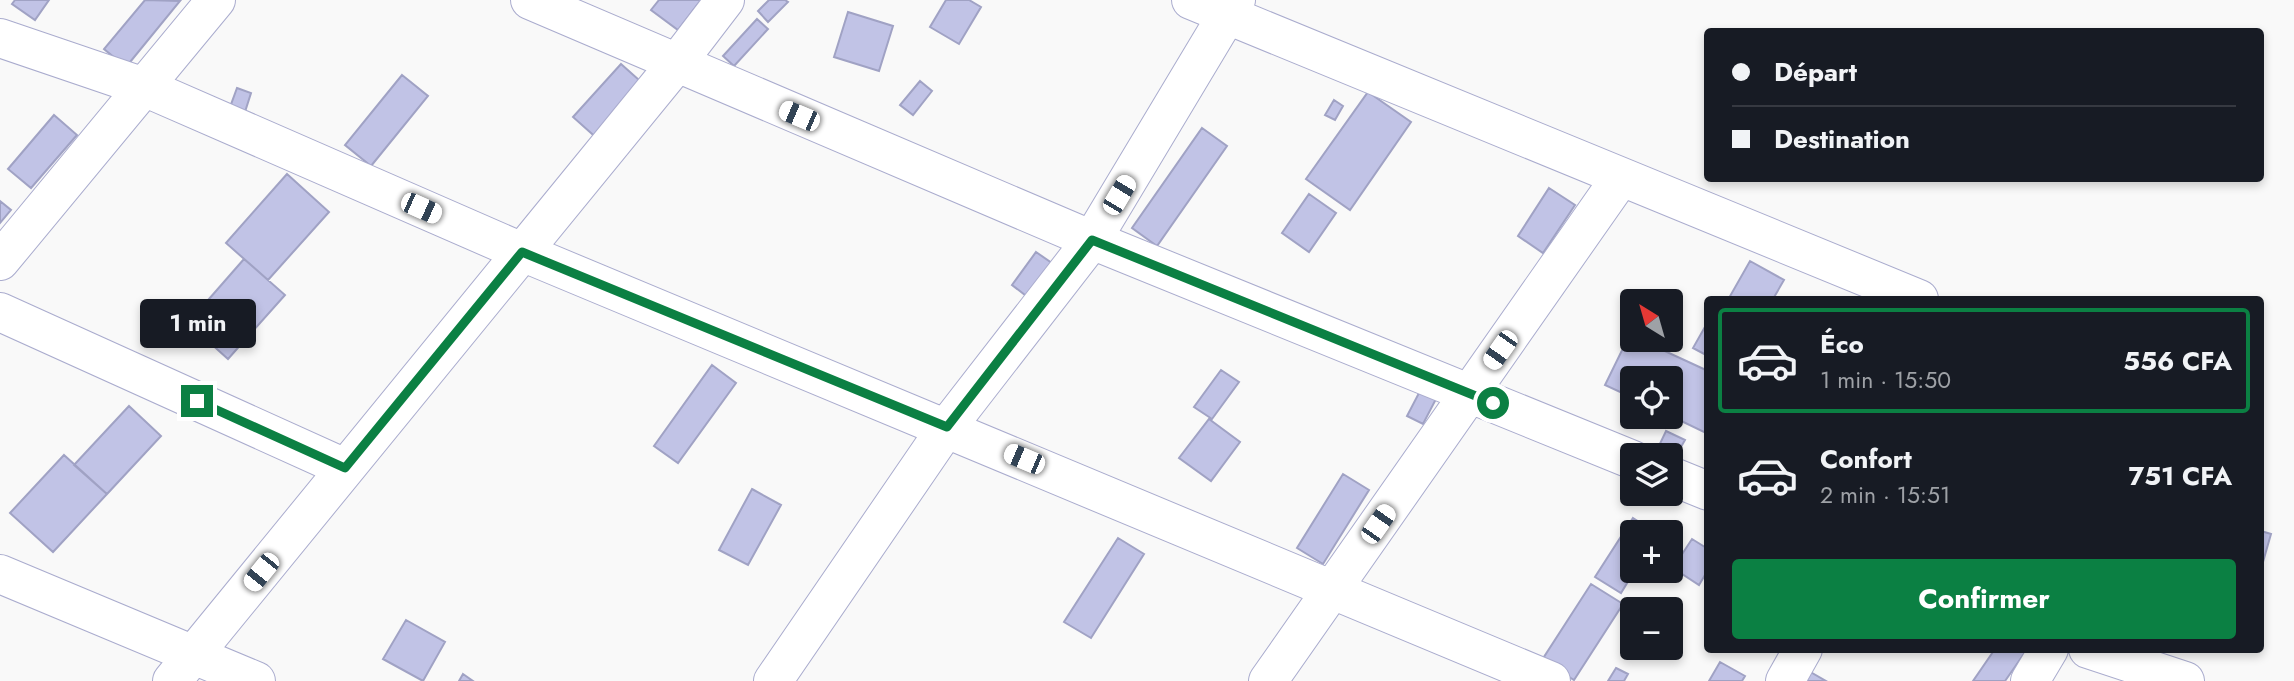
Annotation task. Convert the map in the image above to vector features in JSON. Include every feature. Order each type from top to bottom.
[{"type":"street","points":[[0,261],[216,0]]},
{"type":"street","points":[[530,0],[1092,240],[1620,455]]},
{"type":"street","points":[[183,668],[676,64],[725,0]]},
{"type":"street","points":[[1191,0],[1231,7],[1621,177],[1912,296]]},
{"type":"street","points":[[773,681],[947,427],[1092,240],[1231,7]]},
{"type":"street","points":[[0,38],[144,87],[522,252],[1551,681]]},
{"type":"street","points":[[1268,681],[1621,177]]},
{"type":"street","points":[[0,312],[345,468]]},
{"type":"street","points":[[1683,481],[1704,489]]},
{"type":"street","points":[[0,574],[183,668],[256,681]]},
{"type":"street","points":[[1784,681],[1801,653]]},
{"type":"street","points":[[2030,681],[2047,653]]},
{"type":"street","points":[[2100,653],[2185,681]]},
{"type":"building","points":[[15,0],[49,0],[35,20],[12,4]]},
{"type":"building","points":[[145,0],[180,1],[126,67],[104,49]]},
{"type":"building","points":[[659,0],[701,0],[678,30],[651,10]]},
{"type":"building","points":[[769,0],[788,2],[768,22],[758,11]]},
{"type":"building","points":[[946,0],[969,0],[981,7],[959,44],[930,27]]},
{"type":"building","points":[[848,12],[893,26],[879,71],[834,57]]},
{"type":"building","points":[[757,19],[768,29],[734,66],[723,56]]},
{"type":"building","points":[[621,64],[648,88],[600,141],[573,117]]},
{"type":"building","points":[[402,75],[428,96],[371,166],[345,145]]},
{"type":"building","points":[[920,81],[932,91],[913,115],[900,105]]},
{"type":"building","points":[[237,88],[251,93],[244,115],[229,110]]},
{"type":"building","points":[[1368,92],[1411,122],[1350,210],[1306,179]]},
{"type":"building","points":[[1334,100],[1343,106],[1335,120],[1325,115]]},
{"type":"building","points":[[54,115],[77,135],[31,188],[8,169]]},
{"type":"building","points":[[1202,128],[1227,146],[1157,246],[1132,228]]},
{"type":"building","points":[[287,174],[329,212],[268,280],[226,243]]},
{"type":"building","points":[[1549,188],[1575,205],[1543,253],[1518,236]]},
{"type":"building","points":[[1309,194],[1336,213],[1309,252],[1282,233]]},
{"type":"building","points":[[0,201],[11,210],[0,223]]},
{"type":"building","points":[[1036,252],[1059,268],[1034,302],[1012,285]]},
{"type":"building","points":[[244,259],[285,295],[228,359],[188,323]]},
{"type":"building","points":[[1750,261],[1784,280],[1775,296],[1730,296]]},
{"type":"building","points":[[1704,329],[1704,354],[1693,348]]},
{"type":"building","points":[[1621,352],[1667,352],[1704,369],[1704,432],[1683,422],[1683,366],[1620,366],[1620,392],[1605,385]]},
{"type":"building","points":[[712,365],[736,383],[678,463],[654,446]]},
{"type":"building","points":[[1221,370],[1239,382],[1212,419],[1194,407]]},
{"type":"building","points":[[1420,391],[1436,399],[1423,424],[1407,416]]},
{"type":"building","points":[[129,406],[161,436],[107,494],[74,465]]},
{"type":"building","points":[[1209,419],[1240,442],[1211,481],[1179,458]]},
{"type":"building","points":[[1666,431],[1685,440],[1683,443],[1660,443]]},
{"type":"building","points":[[64,455],[107,494],[53,552],[10,513]]},
{"type":"building","points":[[1343,474],[1369,490],[1323,564],[1297,548]]},
{"type":"building","points":[[752,489],[781,505],[748,565],[719,550]]},
{"type":"building","points":[[2264,532],[2271,534],[2264,558]]},
{"type":"building","points":[[1118,538],[1144,554],[1091,638],[1064,622]]},
{"type":"building","points":[[1620,538],[1620,583],[1627,583],[1621,593],[1595,577]]},
{"type":"building","points":[[1692,539],[1704,546],[1704,577],[1699,585],[1683,575],[1683,553]]},
{"type":"building","points":[[1591,584],[1620,602],[1620,609],[1574,680],[1542,660]]},
{"type":"building","points":[[406,620],[445,642],[423,681],[383,659]]},
{"type":"building","points":[[1992,653],[2025,653],[2005,681],[1973,681]]},
{"type":"building","points":[[1720,662],[1745,676],[1742,681],[1709,681]]},
{"type":"building","points":[[1616,668],[1628,674],[1624,681],[1608,681]]},
{"type":"building","points":[[1807,670],[1826,681],[1800,681]]},
{"type":"building","points":[[463,674],[473,681],[459,681]]},
{"type":"route","points":[[197,401],[345,468],[522,252],[947,427],[1092,240],[1493,403]]}]
